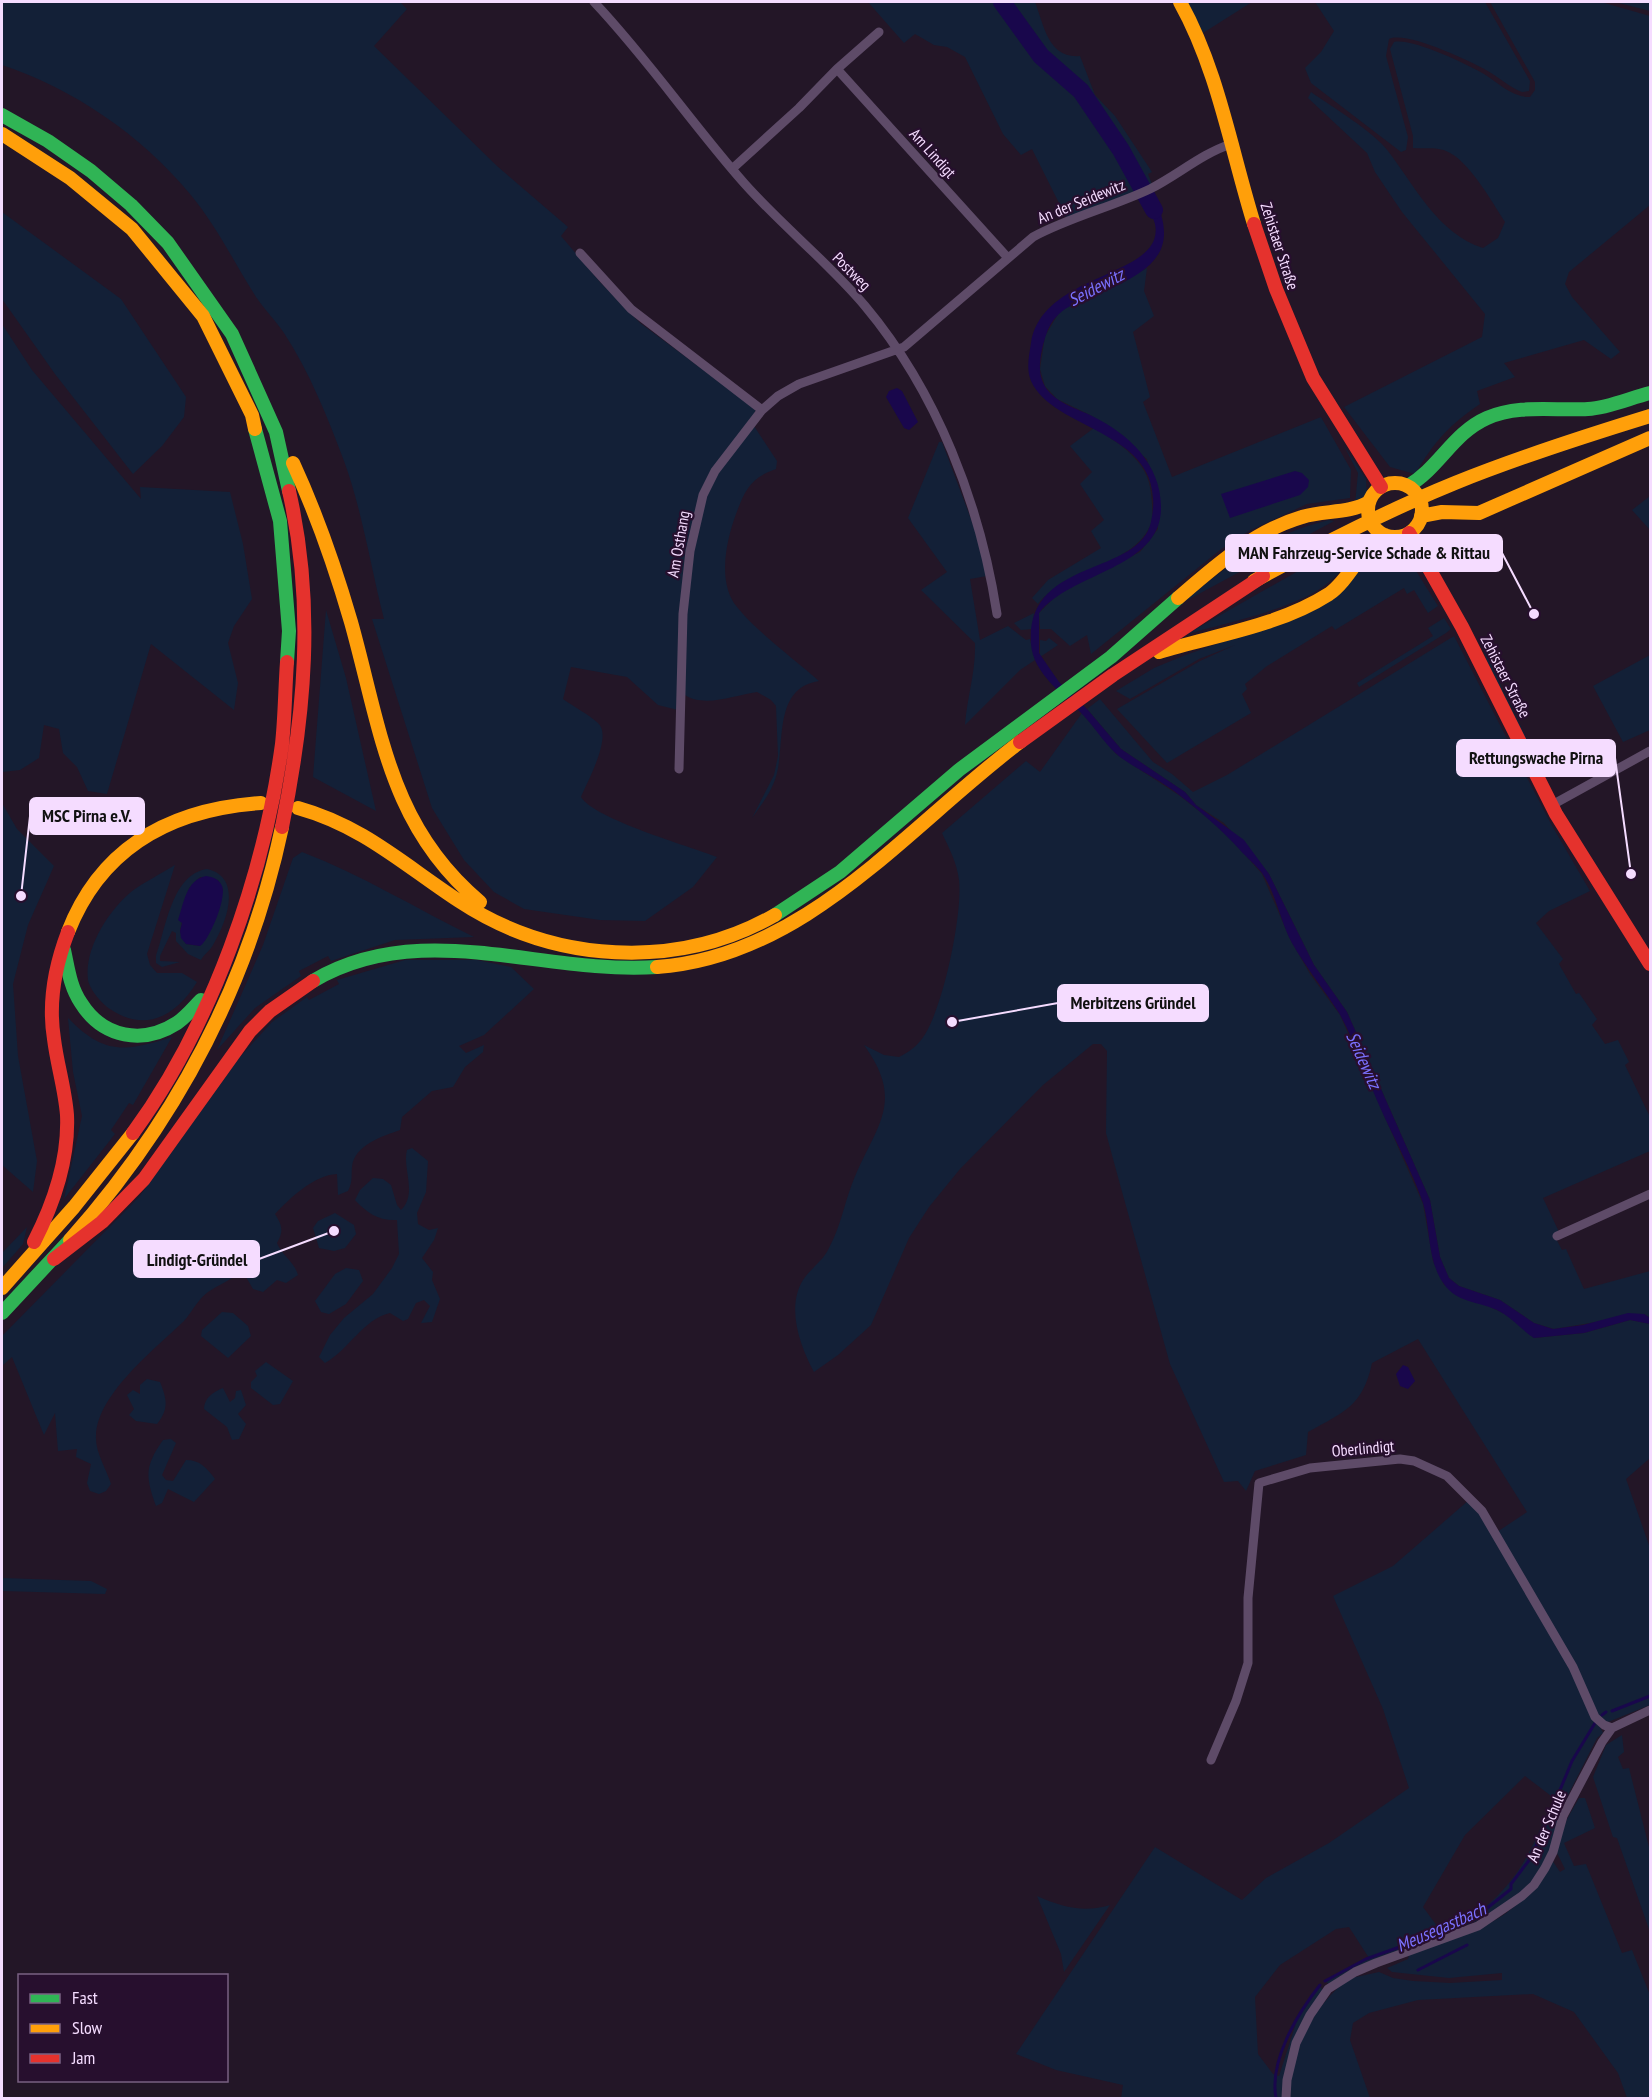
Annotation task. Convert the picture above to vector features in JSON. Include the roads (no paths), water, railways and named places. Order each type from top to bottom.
[{"type":"main road","name":"Zehistaer Straße","points":[[1180,2],[1198,37],[1262,247],[1296,341],[1330,409],[1381,487]]},
{"type":"main road","points":[[2,115],[34,132],[106,181],[148,220],[192,270],[219,309],[248,360],[278,432],[304,484],[353,632],[395,785],[404,808],[418,834],[454,879],[523,934]]},
{"type":"main road","points":[[2,135],[68,174],[135,232],[179,283],[205,320],[245,398],[270,473],[289,596],[288,672],[275,792],[269,821],[240,919],[220,972],[179,1060],[137,1129],[86,1195],[2,1288]]},
{"type":"main road","points":[[1408,486],[1423,477],[1459,435],[1488,417],[1517,410],[1590,409],[1650,393]]},
{"type":"main road","points":[[298,808],[348,825],[473,909],[523,934],[569,947],[602,952],[652,953],[680,950],[734,936],[777,917],[802,902],[1018,722],[1110,658],[1346,532],[1516,459],[1650,416]]},
{"type":"main road","points":[[2,1313],[54,1259],[140,1153],[195,1068],[240,968],[258,919],[285,823],[300,739],[305,612],[296,511],[278,432]]},
{"type":"main road","points":[[1369,502],[1369,518],[1372,525],[1385,535],[1397,537],[1408,533],[1421,516],[1438,511],[1463,515],[1479,513],[1650,438]]},
{"type":"main road","points":[[1110,658],[1192,585],[1253,540],[1296,518],[1317,512],[1352,510],[1369,502],[1381,487],[1394,483],[1408,486],[1419,499],[1421,516]]},
{"type":"main road","name":"Zehistaer Straße","points":[[1408,533],[1462,627],[1552,805],[1650,964]]},
{"type":"main road","points":[[1119,670],[1155,653],[1266,620],[1323,598],[1354,569],[1370,543],[1385,535]]},
{"type":"main road","points":[[54,1259],[99,1227],[142,1182],[170,1147],[240,1040],[298,990],[345,966],[376,957],[423,949],[480,951],[573,964],[653,968],[695,962],[741,949],[800,921],[835,896],[967,783],[1028,736],[1119,670],[1263,576]]},
{"type":"main road","points":[[2,1288],[28,1252],[43,1226],[57,1192],[63,1165],[67,1116],[51,1006],[54,975],[64,945],[87,895],[113,863],[141,838],[163,825],[206,809],[261,803]]},
{"type":"main road","points":[[374,842],[414,878],[463,916],[521,946],[573,964]]},
{"type":"main road","points":[[64,945],[70,985],[84,1012],[106,1029],[119,1034],[155,1035],[172,1028],[200,1002],[220,972]]},
{"type":"street","name":"Postweg","points":[[594,2],[732,169],[762,203],[864,304],[898,350],[937,419],[966,487],[989,562],[997,614]]},
{"type":"street","points":[[732,169],[879,32]]},
{"type":"street","name":"Am Lindigt","points":[[837,69],[1008,258]]},
{"type":"street","name":"An der Seidewitz","points":[[898,350],[1033,237],[1051,227],[1153,187],[1210,152],[1231,144]]},
{"type":"street","points":[[580,253],[631,309],[762,410]]},
{"type":"street","name":"Am Osthang","points":[[679,769],[682,614],[690,551],[703,495],[716,471],[762,410],[799,384],[884,352],[898,350]]},
{"type":"street","points":[[1552,805],[1650,751]]},
{"type":"street","points":[[1557,1236],[1650,1194]]},
{"type":"street","name":"Oberlindigt","points":[[1211,1760],[1236,1701],[1248,1663],[1248,1598],[1258,1483],[1311,1468],[1400,1458],[1414,1461],[1447,1476],[1482,1511],[1573,1667],[1595,1717],[1604,1725],[1612,1728]]},
{"type":"street","points":[[1612,1728],[1650,1710]]},
{"type":"street","name":"An der Schule","points":[[1286,2098],[1287,2080],[1296,2043],[1310,2015],[1328,1989],[1355,1972],[1376,1963],[1478,1926],[1503,1911],[1534,1885],[1553,1852],[1563,1816],[1602,1742],[1612,1728]]},
{"type":"water","points":[[1002,2],[1007,2],[1044,52],[1064,69],[1105,115],[1149,185],[1143,188],[1121,150],[1081,91],[1041,56]]},
{"type":"water","points":[[1152,192],[1164,228],[1163,242],[1158,254],[1138,274],[1062,311],[1050,325],[1044,340],[1040,369],[1045,387],[1056,398],[1106,423],[1141,453],[1156,478],[1160,493],[1161,509],[1157,529],[1146,545],[1130,557],[1053,599],[1039,613],[1039,653],[1059,682],[1087,709],[1121,749],[1185,792],[1196,805],[1244,840],[1269,874],[1314,965],[1347,1012],[1430,1200],[1440,1257],[1449,1278],[1459,1286],[1500,1300],[1534,1323],[1553,1329],[1583,1325],[1628,1313],[1644,1314],[1650,1318],[1650,1324],[1630,1320],[1584,1333],[1534,1338],[1497,1310],[1464,1299],[1450,1291],[1435,1265],[1426,1213],[1419,1191],[1350,1035],[1339,1013],[1292,943],[1271,889],[1262,873],[1226,835],[1194,807],[1171,789],[1115,753],[1037,665],[1031,644],[1034,616],[1046,596],[1063,582],[1126,552],[1142,539],[1151,522],[1153,491],[1144,468],[1128,450],[1108,436],[1063,412],[1044,398],[1029,376],[1028,362],[1031,343],[1040,319],[1057,302],[1078,288],[1142,255],[1153,242],[1155,224],[1140,198]]},
{"type":"water","points":[[897,388],[902,391],[918,422],[909,430],[904,428],[886,397],[889,391]]},
{"type":"water","points":[[1295,471],[1302,473],[1309,480],[1308,487],[1300,495],[1230,518],[1221,494]]},
{"type":"water","points":[[206,876],[216,879],[222,886],[220,908],[204,942],[200,946],[186,944],[181,938],[182,923],[178,920],[190,887],[199,878]]},
{"type":"water","points":[[1403,1365],[1408,1367],[1415,1381],[1408,1389],[1400,1386],[1396,1374]]},
{"type":"waterway","name":"Seidewitz","points":[[1002,2],[1041,56],[1081,91],[1121,150],[1154,210]]},
{"type":"waterway","name":"Meusegastbach","points":[[1612,1711],[1650,1696]]},
{"type":"waterway","name":"Meusegastbach","points":[[1602,1715],[1606,1712]]},
{"type":"waterway","name":"Meusegastbach","points":[[1553,1807],[1572,1761],[1595,1723]]},
{"type":"waterway","name":"Meusegastbach","points":[[1325,1981],[1366,1959],[1439,1933],[1481,1913],[1511,1889],[1511,1884],[1530,1859],[1550,1815]]},
{"type":"waterway","points":[[1418,1970],[1467,1945]]},
{"type":"waterway","name":"Meusegastbach","points":[[1276,2098],[1275,2084],[1281,2054],[1294,2024],[1320,1985]]},
{"type":"place","name":"MAN Fahrzeug-Service Schade & Rittau","points":[[1534,614]]},
{"type":"place","name":"Rettungswache Pirna","points":[[1631,874]]},
{"type":"place","name":"MSC Pirna e.V.","points":[[21,896]]},
{"type":"place","name":"Merbitzens Gründel","points":[[952,1022]]},
{"type":"place","name":"Lindigt-Gründel","points":[[334,1231]]}]
